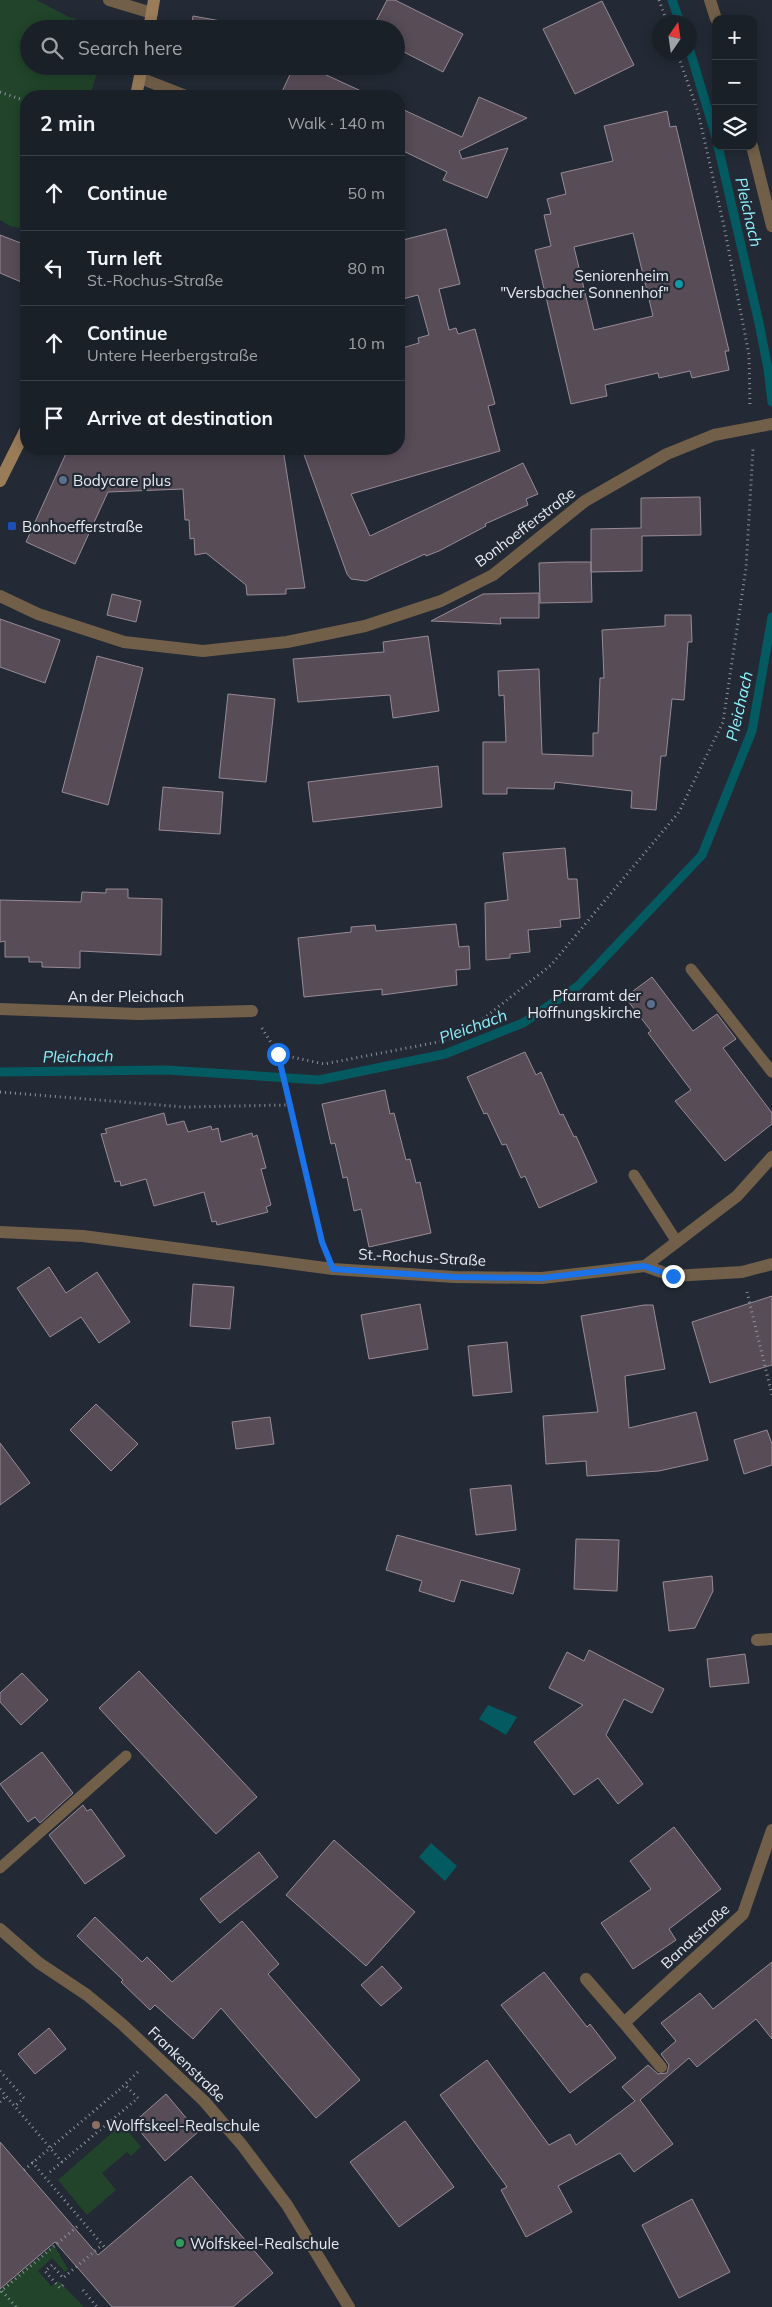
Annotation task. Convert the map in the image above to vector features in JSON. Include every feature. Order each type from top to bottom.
[{"type":"main road","points":[[151,20],[154,0]]},
{"type":"main road","points":[[137,90],[140,75]]},
{"type":"main road","points":[[0,481],[20,441]]},
{"type":"street","points":[[109,0],[152,13]]},
{"type":"street","points":[[710,0],[715,15]]},
{"type":"street","points":[[147,75],[175,90]]},
{"type":"street","points":[[753,150],[772,226]]},
{"type":"street","name":"Bonhoefferstraße","points":[[0,596],[38,614],[124,642],[203,651],[287,642],[364,626],[441,602],[493,575],[585,501],[667,454],[714,435],[762,427]]},
{"type":"street","name":"An der Pleichach","points":[[0,1009],[138,1014],[252,1011]]},
{"type":"street","name":"St.-Rochus-Straße","points":[[0,1232],[83,1236],[333,1269],[454,1277],[542,1278],[644,1266],[737,1196],[772,1157]]},
{"type":"street","points":[[644,1266],[673,1276],[742,1272],[772,1264]]},
{"type":"street","points":[[757,1640],[772,1638]]},
{"type":"street","name":"Banatstraße","points":[[624,2023],[743,1914],[772,1830]]},
{"type":"street","name":"Frankenstraße","points":[[0,1929],[39,1963],[87,1995],[204,2101],[242,2145],[287,2205],[349,2307]]},
{"type":"street","points":[[586,1979],[661,2067]]},
{"type":"lane","points":[[691,969],[772,1072]]},
{"type":"lane","points":[[634,1175],[677,1242]]},
{"type":"lane","points":[[0,1868],[126,1756]]},
{"type":"path","points":[[659,0],[664,15]]},
{"type":"path","points":[[278,1054],[324,1064],[459,1038],[551,965],[679,812],[724,722],[746,568],[754,445],[762,427],[724,226],[698,112],[680,60]]},
{"type":"path","points":[[0,92],[20,99]]},
{"type":"path","points":[[252,1011],[278,1054],[288,1106],[322,1242],[333,1269]]},
{"type":"path","points":[[0,1092],[184,1107],[288,1106]]},
{"type":"path","points":[[742,1272],[772,1395]]},
{"type":"path","points":[[24,2170],[119,2090],[156,2056]]},
{"type":"path","points":[[0,2070],[24,2098],[15,2106]]},
{"type":"path","points":[[50,2172],[138,2098],[124,2084]]},
{"type":"path","points":[[0,2089],[62,2162]]},
{"type":"path","points":[[0,2102],[6,2096]]},
{"type":"path","points":[[32,2162],[106,2249]]},
{"type":"path","points":[[16,2307],[1,2291],[79,2225]]},
{"type":"path","points":[[63,2285],[60,2288],[45,2271],[52,2265],[63,2278],[102,2244]]},
{"type":"path","points":[[83,2290],[97,2307]]},
{"type":"green space","points":[[0,0],[36,0],[77,20],[20,20],[20,75],[96,75],[92,90],[20,90],[20,228],[10,226],[0,220]]},
{"type":"green space","points":[[122,2124],[141,2147],[131,2156],[127,2152],[102,2173],[116,2190],[87,2215],[58,2180]]},
{"type":"green space","points":[[54,2245],[68,2269],[65,2272],[52,2258],[38,2271],[51,2286],[59,2281],[84,2307],[0,2307],[0,2290]]},
{"type":"water","points":[[488,1705],[517,1717],[506,1735],[479,1719]]},
{"type":"water","points":[[431,1843],[457,1866],[445,1881],[419,1857]]},
{"type":"building","points":[[387,0],[395,0],[463,34],[443,72],[405,53],[405,20],[377,20]]},
{"type":"building","points":[[602,1],[634,65],[575,94],[543,29]]},
{"type":"building","points":[[193,16],[215,20],[192,20]]},
{"type":"building","points":[[290,75],[326,75],[359,90],[283,90]]},
{"type":"building","points":[[479,97],[527,118],[459,151],[462,159],[508,148],[487,198],[443,180],[447,172],[405,152],[405,110],[462,137]]},
{"type":"building","name":"Seniorenheim \"Versbacher Sonnenhof\"","points":[[667,111],[670,127],[676,126],[729,351],[725,351],[729,370],[692,378],[690,371],[659,378],[658,373],[605,385],[607,396],[571,404],[535,250],[551,246],[544,215],[551,214],[547,199],[566,194],[561,173],[613,161],[604,126]],"holes":[[[633,233],[653,316],[594,330],[574,247]]]},
{"type":"building","points":[[446,229],[460,284],[439,289],[449,330],[456,328],[458,334],[475,329],[495,404],[488,406],[500,451],[351,494],[370,536],[523,463],[538,494],[526,499],[528,505],[485,524],[486,526],[439,551],[426,556],[425,554],[366,581],[351,579],[347,574],[304,455],[405,455],[405,347],[419,343],[418,338],[429,335],[418,295],[405,298],[405,239]]},
{"type":"building","points":[[0,235],[20,243],[20,281],[0,273]]},
{"type":"building","points":[[65,455],[284,455],[305,588],[286,589],[286,594],[247,595],[246,585],[206,553],[195,555],[194,538],[190,539],[189,520],[185,520],[183,489],[108,492],[75,564],[26,542]]},
{"type":"building","points":[[700,497],[701,535],[642,536],[642,571],[591,572],[591,529],[641,528],[641,498]]},
{"type":"building","points":[[591,562],[592,602],[540,603],[539,563]]},
{"type":"building","points":[[539,593],[539,618],[500,618],[501,624],[431,621],[483,594]]},
{"type":"building","points":[[112,594],[141,601],[136,622],[107,615]]},
{"type":"building","points":[[665,615],[691,615],[692,642],[688,642],[684,700],[672,699],[666,756],[661,756],[656,810],[631,808],[632,791],[555,782],[554,789],[507,788],[507,794],[483,794],[483,742],[506,742],[504,695],[499,696],[498,671],[539,669],[542,754],[593,756],[593,733],[598,733],[600,678],[604,678],[602,630],[665,626]]},
{"type":"building","points":[[0,619],[60,640],[45,683],[0,667]]},
{"type":"building","points":[[428,636],[439,711],[393,718],[390,695],[298,702],[293,659],[384,652],[383,642]]},
{"type":"building","points":[[97,656],[143,668],[108,805],[62,792]]},
{"type":"building","points":[[228,694],[275,699],[266,782],[219,778]]},
{"type":"building","points":[[438,766],[442,807],[313,822],[308,782]]},
{"type":"building","points":[[163,787],[223,792],[220,834],[159,830]]},
{"type":"building","points":[[565,848],[568,879],[577,879],[580,918],[560,920],[561,927],[528,930],[530,952],[510,954],[510,958],[486,960],[485,903],[508,900],[503,853]]},
{"type":"building","points":[[106,889],[128,889],[128,898],[162,899],[161,955],[80,951],[80,968],[42,967],[42,962],[29,962],[29,957],[5,957],[5,941],[0,942],[0,900],[81,902],[82,892],[106,893]]},
{"type":"building","points":[[456,924],[459,947],[469,946],[470,969],[456,970],[457,985],[382,995],[382,989],[304,997],[298,938],[351,932],[351,927],[375,925],[376,931]]},
{"type":"building","points":[[652,977],[693,1031],[717,1014],[736,1039],[723,1048],[772,1113],[772,1124],[725,1161],[675,1101],[691,1090],[648,1033],[651,1031],[625,997]]},
{"type":"building","points":[[525,1052],[536,1075],[541,1072],[560,1115],[563,1114],[574,1137],[576,1136],[597,1182],[539,1208],[525,1176],[521,1178],[506,1144],[502,1145],[487,1113],[484,1114],[467,1077]]},
{"type":"building","points":[[385,1090],[390,1114],[394,1113],[406,1160],[410,1159],[416,1183],[420,1182],[431,1233],[369,1247],[361,1209],[354,1211],[347,1177],[343,1178],[335,1143],[331,1144],[322,1104]]},
{"type":"building","points":[[164,1113],[167,1125],[184,1121],[188,1132],[211,1126],[212,1130],[218,1128],[221,1142],[252,1133],[253,1137],[257,1135],[266,1168],[261,1169],[271,1205],[266,1207],[268,1212],[217,1225],[216,1221],[212,1222],[204,1192],[154,1206],[146,1179],[121,1186],[120,1181],[115,1182],[101,1134],[107,1133],[105,1129]]},
{"type":"building","points":[[49,1267],[66,1293],[97,1272],[130,1322],[99,1343],[81,1317],[50,1337],[17,1288]]},
{"type":"building","points":[[193,1284],[234,1287],[230,1329],[190,1326]]},
{"type":"building","points":[[772,1296],[772,1365],[710,1383],[692,1322]]},
{"type":"building","points":[[420,1304],[428,1349],[369,1359],[361,1315]]},
{"type":"building","points":[[653,1305],[665,1369],[625,1376],[629,1428],[696,1412],[708,1460],[659,1471],[587,1476],[586,1461],[546,1464],[543,1416],[598,1412],[581,1316]]},
{"type":"building","points":[[507,1342],[512,1392],[473,1396],[468,1346]]},
{"type":"building","points":[[96,1404],[138,1444],[111,1471],[70,1430]]},
{"type":"building","points":[[270,1417],[274,1444],[236,1449],[232,1422]]},
{"type":"building","points":[[767,1430],[772,1444],[772,1465],[744,1474],[734,1440]]},
{"type":"building","points":[[0,1443],[30,1483],[0,1505]]},
{"type":"building","points":[[511,1485],[516,1530],[476,1535],[470,1489]]},
{"type":"building","points":[[397,1535],[520,1569],[513,1594],[461,1580],[454,1602],[419,1591],[422,1581],[386,1570]]},
{"type":"building","points":[[576,1539],[619,1540],[617,1591],[574,1589]]},
{"type":"building","points":[[712,1576],[713,1591],[695,1628],[669,1631],[663,1582]]},
{"type":"building","points":[[589,1650],[664,1689],[652,1713],[624,1699],[606,1735],[643,1784],[618,1804],[598,1778],[574,1795],[534,1742],[583,1705],[549,1688],[567,1652],[584,1661]]},
{"type":"building","points":[[745,1654],[749,1683],[710,1687],[707,1659]]},
{"type":"building","points":[[139,1671],[257,1797],[216,1834],[99,1708]]},
{"type":"building","points":[[22,1673],[48,1700],[21,1725],[0,1702],[0,1693]]},
{"type":"building","points":[[42,1752],[73,1793],[40,1823],[35,1817],[28,1822],[0,1784]]},
{"type":"building","points":[[83,1805],[87,1811],[91,1809],[125,1856],[85,1884],[49,1835]]},
{"type":"building","points":[[674,1827],[721,1889],[669,1929],[676,1940],[633,1969],[601,1923],[651,1889],[630,1861]]},
{"type":"building","points":[[334,1840],[415,1912],[366,1966],[286,1895]]},
{"type":"building","points":[[259,1852],[278,1877],[220,1923],[200,1899]]},
{"type":"building","points":[[95,1917],[142,1962],[147,1957],[172,1982],[242,1921],[279,1964],[268,1974],[360,2080],[316,2118],[221,2008],[193,2039],[155,2005],[150,2010],[121,1982],[123,1980],[77,1936]]},
{"type":"building","points":[[772,1962],[772,2039],[756,2019],[697,2067],[689,2058],[640,2100],[673,2144],[634,2172],[620,2153],[558,2186],[572,2212],[526,2237],[501,2190],[507,2187],[440,2095],[487,2060],[549,2145],[570,2134],[576,2145],[635,2101],[622,2087],[648,2065],[658,2074],[667,2073],[669,2065],[661,2054],[676,2041],[661,2023],[700,1993],[713,2009]]},
{"type":"building","points":[[382,1966],[402,1988],[381,2006],[361,1985]]},
{"type":"building","points":[[544,1972],[587,2027],[590,2024],[616,2058],[570,2093],[501,2005]]},
{"type":"building","points":[[49,2028],[66,2049],[35,2074],[18,2054]]},
{"type":"building","points":[[166,2094],[198,2132],[165,2161],[133,2123]]},
{"type":"building","points":[[405,2121],[454,2187],[399,2227],[350,2162]]},
{"type":"building","name":"Wolfskeel-Realschule","points":[[0,2142],[98,2255],[191,2176],[273,2273],[233,2307],[112,2307],[55,2242],[0,2289]]},
{"type":"building","points":[[692,2199],[730,2272],[679,2298],[642,2225]]},
{"type":"waterway","name":"Pleichach","points":[[672,0],[677,15]]},
{"type":"waterway","name":"Pleichach","points":[[693,60],[712,124]]},
{"type":"waterway","name":"Pleichach","points":[[719,150],[759,323],[772,402]]},
{"type":"waterway","name":"Pleichach","points":[[0,1072],[167,1070],[319,1080],[445,1054],[523,1023],[578,986],[702,855],[752,731],[772,617]]},
{"type":"place","name":"Seniorenheim \"Versbacher Sonnenhof\"","points":[[679,284]]},
{"type":"place","name":"Bodycare plus","points":[[63,480]]},
{"type":"place","name":"Bonhoefferstraße","points":[[12,526]]},
{"type":"place","name":"Pfarramt der Hoffnungskirche","points":[[651,1004]]},
{"type":"place","name":"Wolffskeel-Realschule","points":[[96,2125]]},
{"type":"place","name":"Wolfskeel-Realschule","points":[[180,2243]]},
{"type":"route","points":[[278,1054],[288,1106],[322,1242],[333,1269],[454,1277],[542,1278],[644,1266],[673,1276]]}]
